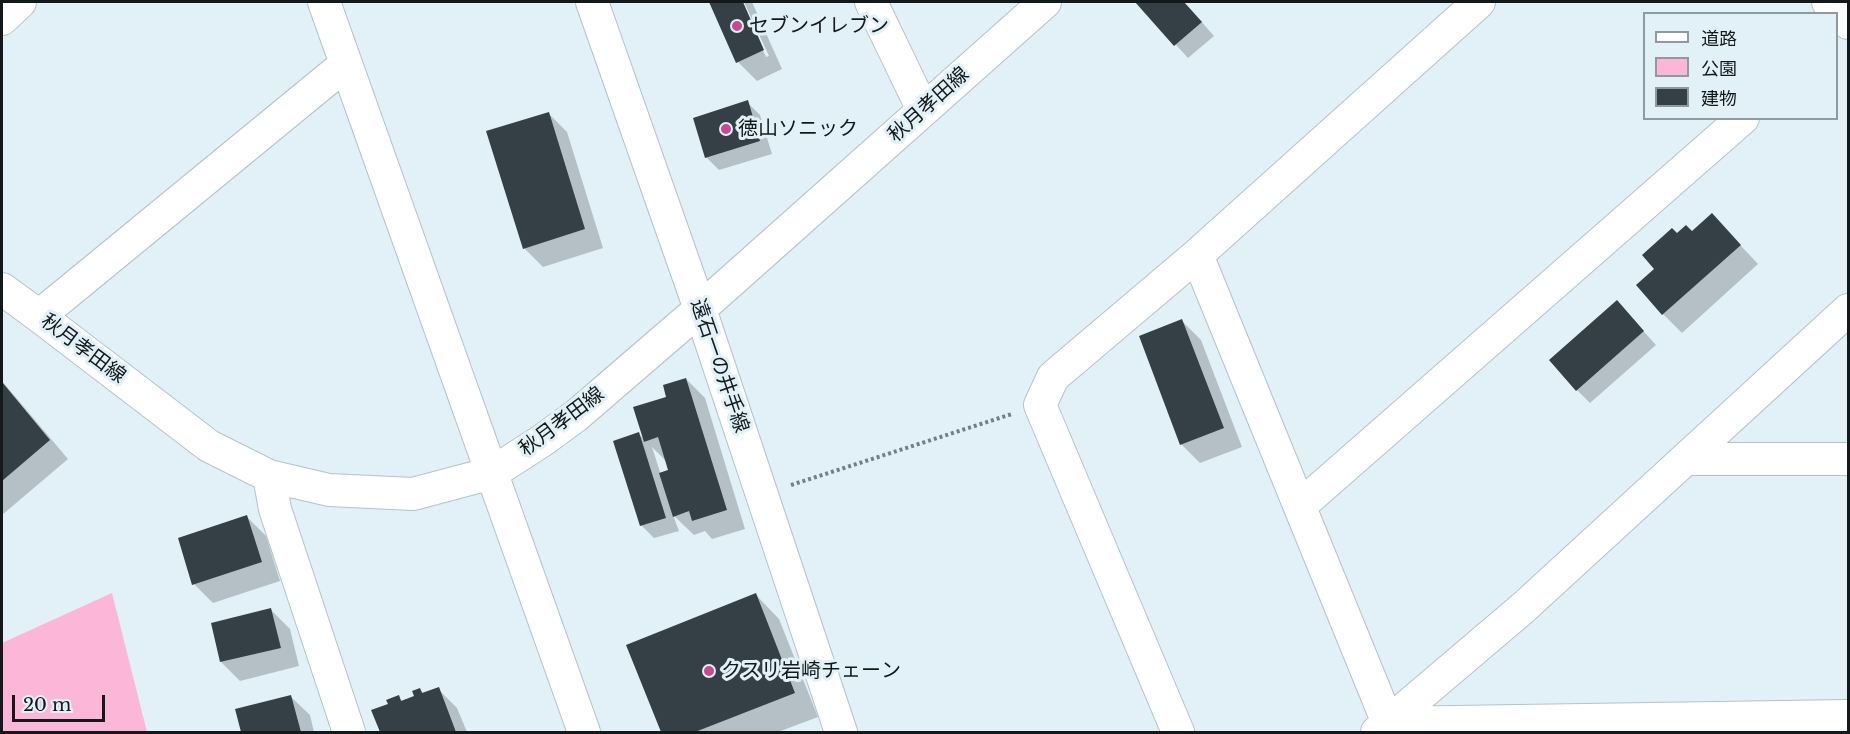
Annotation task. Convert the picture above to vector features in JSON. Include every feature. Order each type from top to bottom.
[{"type":"street","points":[[2,19],[20,2]]},
{"type":"street","points":[[324,2],[584,732]]},
{"type":"street","name":"遠石一の井手線","points":[[592,2],[700,309],[842,732]]},
{"type":"street","points":[[871,2],[923,110]]},
{"type":"street","name":"秋月孝田線","points":[[2,290],[209,446],[269,476],[329,490],[413,494],[492,473],[577,415],[700,309],[1045,2]]},
{"type":"street","points":[[1178,732],[1040,405],[1053,377],[1197,255],[1479,2]]},
{"type":"street","points":[[1838,14],[1848,25]]},
{"type":"street","points":[[39,316],[346,64]]},
{"type":"street","points":[[1300,506],[1741,120]]},
{"type":"street","points":[[1197,255],[1300,506],[1382,728]]},
{"type":"street","points":[[1382,728],[1523,608],[1848,310]]},
{"type":"street","points":[[1687,459],[1848,459]]},
{"type":"street","points":[[269,476],[275,509],[350,732]]},
{"type":"street","points":[[1382,728],[1848,716]]},
{"type":"path","points":[[762,495],[1040,405]]},
{"type":"green space","points":[[112,593],[147,732],[2,732],[2,643]]},
{"type":"building","name":"セブンイレブン","points":[[709,2],[743,2],[764,50],[736,63]]},
{"type":"building","points":[[1135,2],[1184,2],[1202,22],[1174,46]]},
{"type":"building","name":"徳山ソニック","points":[[748,100],[760,141],[705,158],[693,118]]},
{"type":"building","points":[[549,112],[585,229],[523,249],[486,131]]},
{"type":"building","points":[[1712,213],[1741,245],[1662,315],[1636,285],[1654,269],[1642,255],[1672,228],[1677,233],[1686,225],[1692,231]]},
{"type":"building","points":[[1617,300],[1644,331],[1576,391],[1549,360]]},
{"type":"building","points":[[1182,319],[1224,428],[1180,445],[1139,336]]},
{"type":"building","points":[[686,378],[727,510],[692,521],[689,511],[673,517],[659,473],[668,470],[658,437],[644,442],[633,407],[666,397],[663,385]]},
{"type":"building","points":[[2,382],[50,440],[2,481]]},
{"type":"building","points":[[639,432],[666,518],[640,526],[613,441]]},
{"type":"building","points":[[247,515],[262,562],[192,585],[178,538]]},
{"type":"building","points":[[756,593],[795,693],[695,732],[661,732],[626,645]]},
{"type":"building","points":[[271,608],[281,648],[220,662],[211,623]]},
{"type":"building","points":[[439,687],[456,732],[380,732],[371,710],[388,704],[386,700],[399,695],[401,701],[414,696],[412,691],[420,688],[422,693]]},
{"type":"building","points":[[291,695],[301,732],[241,732],[235,709]]},
{"type":"place","name":"セブンイレブン","points":[[737,26]]},
{"type":"place","name":"徳山ソニック","points":[[726,129]]},
{"type":"place","name":"クスリ岩崎チェーン","points":[[709,671]]}]
